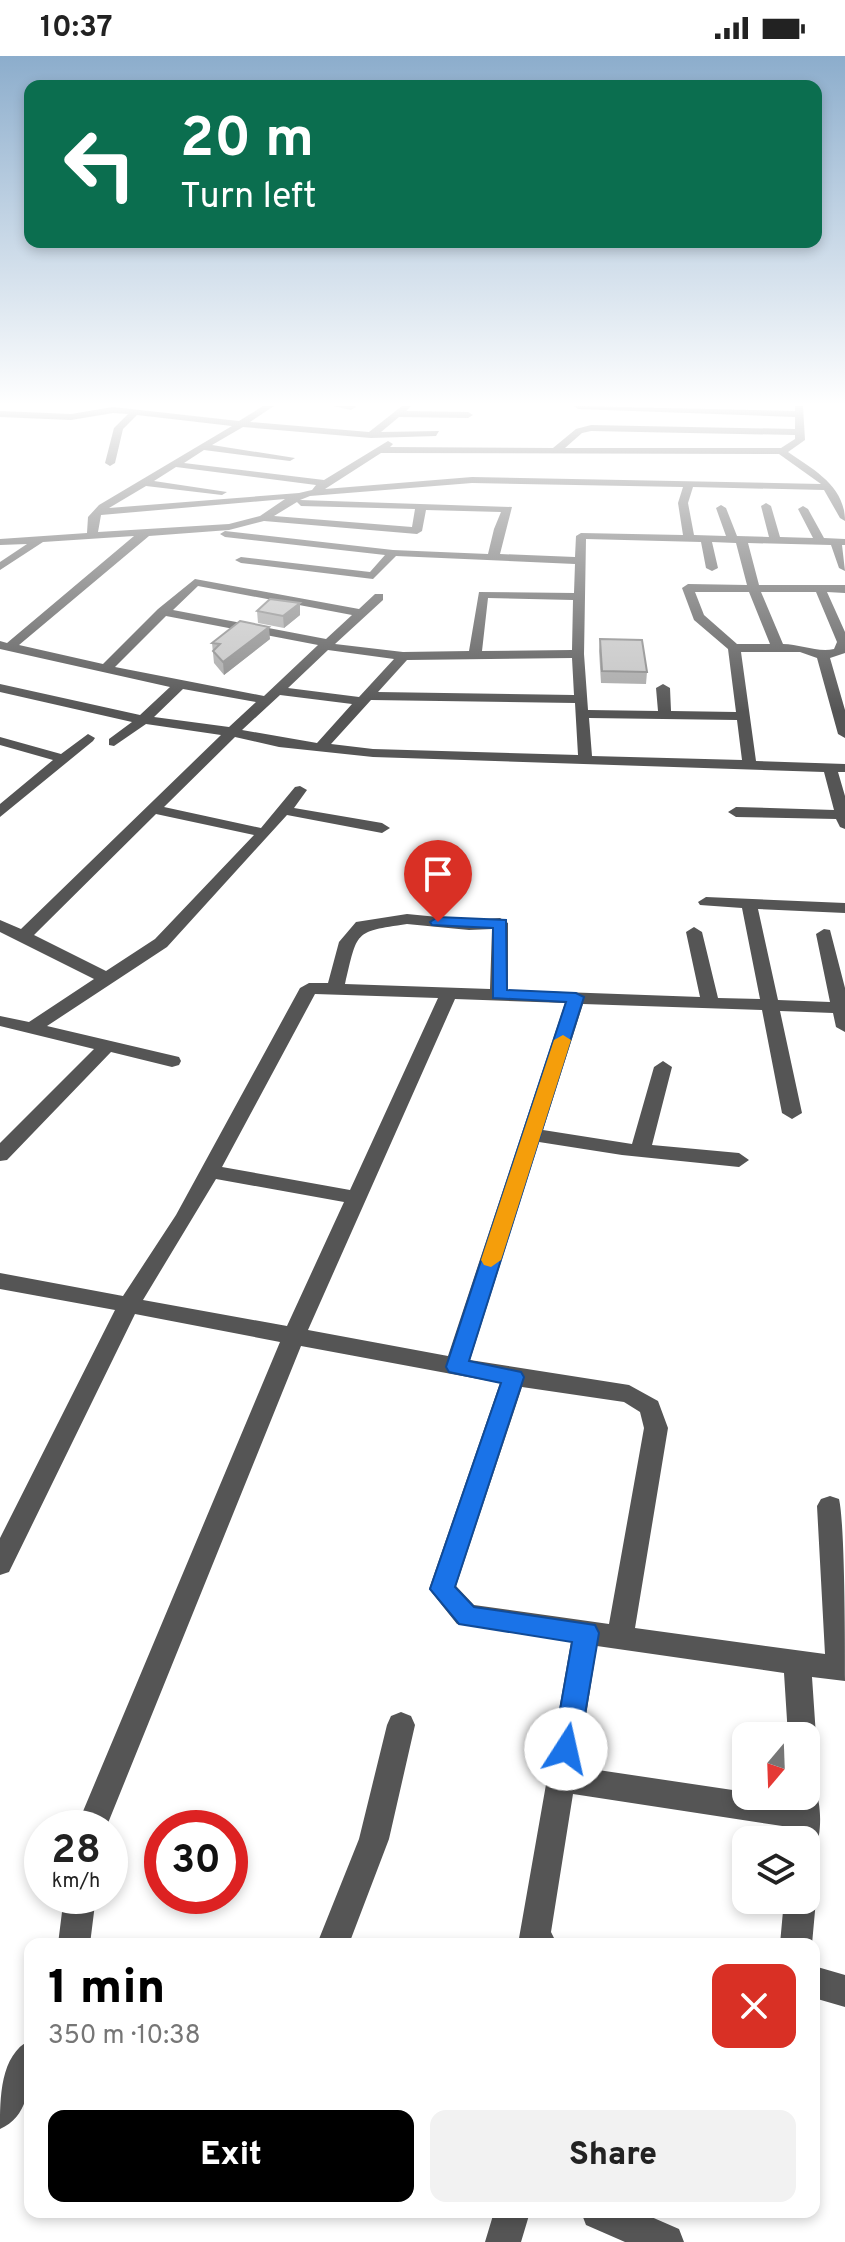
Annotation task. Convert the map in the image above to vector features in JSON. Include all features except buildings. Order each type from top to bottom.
[{"type":"street","points":[[92,536],[96,512],[102,508]]},
{"type":"street","points":[[96,512],[139,508]]},
{"type":"street","points":[[264,518],[278,508]]},
{"type":"street","points":[[0,542],[202,530],[264,518],[417,531],[421,508]]},
{"type":"street","points":[[479,508],[508,509],[499,529],[493,559]]},
{"type":"street","points":[[684,508],[689,537]]},
{"type":"street","points":[[721,508],[778,648]]},
{"type":"street","points":[[767,508],[775,540]]},
{"type":"street","points":[[803,509],[820,541]]},
{"type":"street","points":[[202,530],[393,553],[579,561]]},
{"type":"street","points":[[4,646],[145,533]]},
{"type":"street","points":[[585,759],[578,654],[579,539],[585,535],[840,542],[845,568]]},
{"type":"street","points":[[705,537],[712,568]]},
{"type":"street","points":[[0,567],[40,540]]},
{"type":"street","points":[[241,560],[373,576],[393,553]]},
{"type":"street","points":[[106,668],[189,585],[199,582],[359,613]]},
{"type":"street","points":[[820,589],[841,629],[843,642],[840,651],[823,656],[802,648],[734,648],[698,617],[688,588],[845,589]]},
{"type":"street","points":[[475,654],[483,594],[577,597]]},
{"type":"street","points":[[24,936],[232,732],[379,597]]},
{"type":"street","points":[[162,612],[325,645],[403,656],[578,654]]},
{"type":"street","points":[[4,646],[180,685],[271,695],[581,707],[665,715],[742,716]]},
{"type":"street","points":[[734,648],[750,766]]},
{"type":"street","points":[[321,747],[403,656]]},
{"type":"street","points":[[823,656],[842,709],[845,734]]},
{"type":"street","points":[[114,742],[180,685]]},
{"type":"street","points":[[0,688],[143,720],[232,732],[279,743],[373,753],[837,768],[844,820],[736,812]]},
{"type":"street","points":[[663,688],[665,715]]},
{"type":"street","points":[[0,702],[17,692]]},
{"type":"street","points":[[0,812],[88,738]]},
{"type":"street","points":[[0,741],[63,759]]},
{"type":"street","points":[[32,1028],[161,943],[265,833],[300,790]]},
{"type":"street","points":[[152,809],[265,833]]},
{"type":"street","points":[[282,810],[382,828]]},
{"type":"street","points":[[706,902],[845,908]]},
{"type":"street","points":[[749,904],[792,1113]]},
{"type":"street","points":[[335,989],[347,942],[362,926],[407,919],[469,925],[500,923],[499,995]]},
{"type":"street","points":[[0,925],[106,978]]},
{"type":"street","points":[[694,932],[710,1002]]},
{"type":"street","points":[[824,934],[845,1027]]},
{"type":"street","points":[[0,1564],[129,1304],[185,1217],[309,988],[843,1008]]},
{"type":"street","points":[[98,1810],[294,1336],[449,993]]},
{"type":"street","points":[[456,1367],[576,997]]},
{"type":"street","points":[[0,1021],[172,1061]]},
{"type":"street","points":[[0,1155],[107,1046]]},
{"type":"street","points":[[640,1151],[663,1067]]},
{"type":"street","points":[[532,1135],[640,1151],[739,1160]]},
{"type":"street","points":[[210,1171],[358,1198]]},
{"type":"street","points":[[0,1281],[456,1367],[629,1394],[650,1407],[656,1428],[620,1638]]},
{"type":"street","points":[[514,1377],[442,1589],[467,1616],[843,1668],[830,1506]]},
{"type":"street","points":[[534,1938],[586,1633]]},
{"type":"street","points":[[797,1662],[801,1722]]},
{"type":"street","points":[[335,1938],[374,1839],[401,1725]]},
{"type":"street","points":[[561,1778],[804,1817]]},
{"type":"street","points":[[75,1938],[78,1914]]},
{"type":"street","points":[[797,1938],[799,1914]]},
{"type":"street","points":[[820,1984],[845,1991]]},
{"type":"street","points":[[0,2112],[24,2068]]},
{"type":"street","points":[[503,2242],[510,2218]]},
{"type":"street","points":[[612,2218],[666,2242]]},
{"type":"slow traffic","points":[[491,1260],[563,1040]]},
{"type":"route","points":[[438,922],[469,925],[500,923],[499,995],[576,997],[456,1367],[514,1377],[442,1589],[467,1616],[586,1633],[566,1749]]}]
